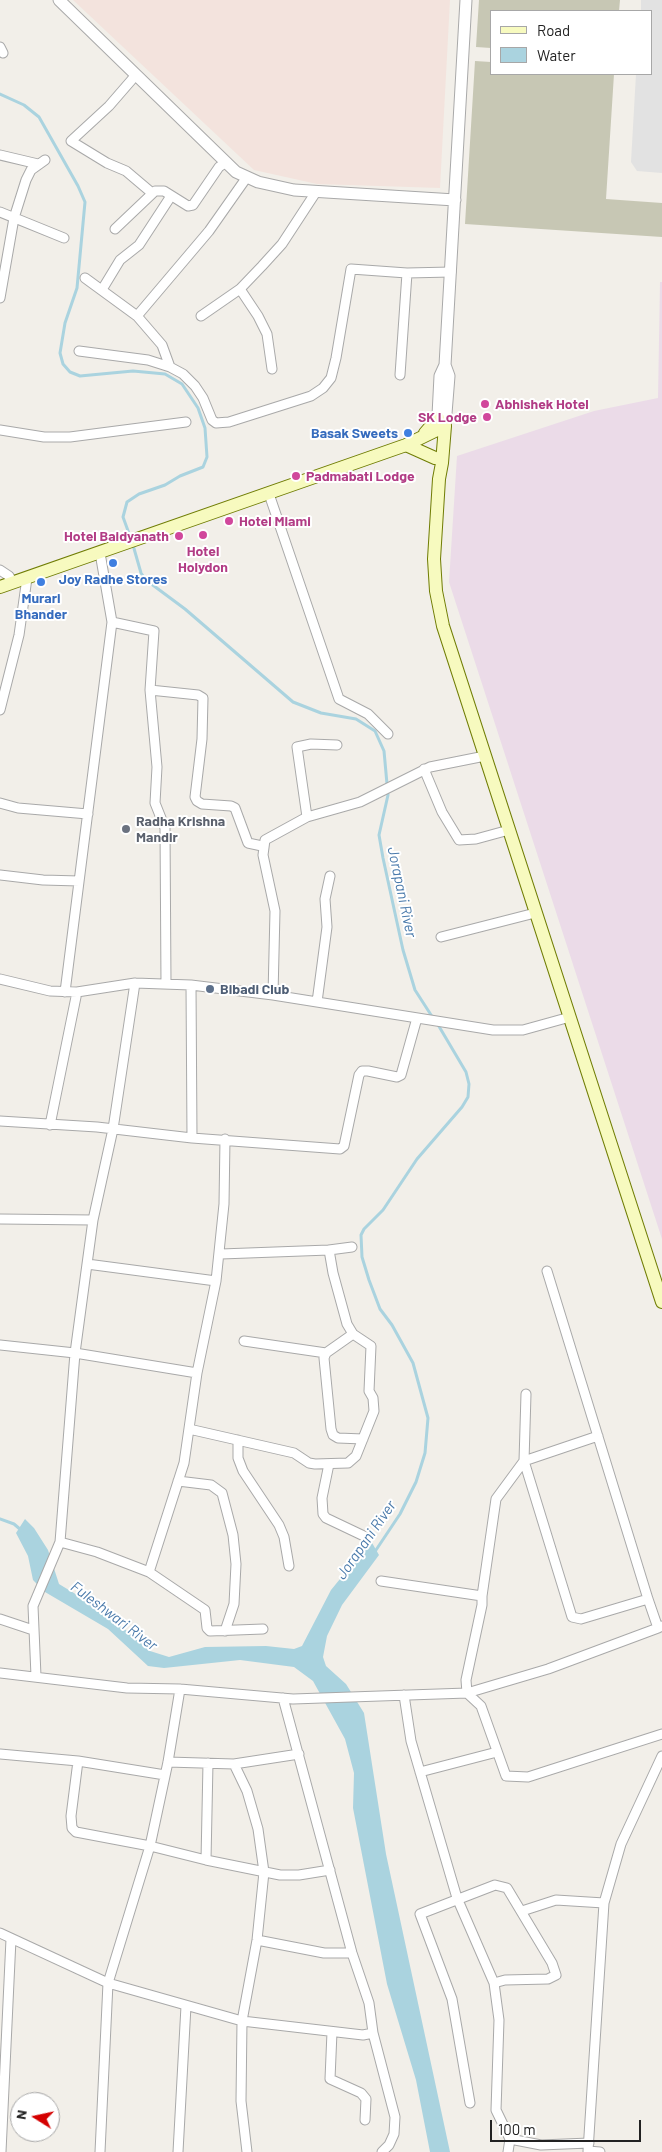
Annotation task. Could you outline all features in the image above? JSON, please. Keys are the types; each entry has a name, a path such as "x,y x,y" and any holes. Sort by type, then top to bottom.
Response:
{"main road":[{"path":"0,587 406,445 422,437 440,424"},
{"path":"439,479 434,471 440,424"},
{"path":"440,424 442,464 439,479 434,559 439,608 535,913 662,1302"},
{"path":"406,445 435,458"}],"street":[{"path":"59,0 225,163 247,177 274,187 316,192 455,200"},
{"path":"440,424 440,376 445,365 466,0"},
{"path":"135,76 109,106 71,141 107,163 126,171 152,193"},
{"path":"0,155 42,162 31,170 14,218 0,298"},
{"path":"114,229 152,193 160,190 188,206 192,205 219,167 225,163"},
{"path":"138,316 209,231 247,177"},
{"path":"201,316 240,289 282,244 316,192"},
{"path":"102,288 120,260 139,245 171,196"},
{"path":"0,212 64,238"},
{"path":"79,351 138,358 170,367 183,374 195,386 203,398 212,420 216,423 229,422 311,396 323,388 331,378 344,316 351,269 406,273 451,272"},
{"path":"400,375 406,273"},
{"path":"85,278 102,288 138,316 162,345 170,367"},
{"path":"240,289 258,316 267,334 272,369"},
{"path":"0,430 44,437 70,437 186,422"},
{"path":"269,494 339,699 368,714 388,734"},
{"path":"65,992 112,622 103,551"},
{"path":"0,570 9,576 13,582"},
{"path":"0,710 19,635 27,578"},
{"path":"112,622 154,631 150,690 157,767 155,803 165,828 166,984"},
{"path":"150,690 198,695 203,698 202,739 195,797 202,804 231,806 235,808 248,843 262,846"},
{"path":"307,817 297,747 311,744 337,745"},
{"path":"273,995 275,911 262,846 264,840 307,817 360,802 380,794 424,769 485,756"},
{"path":"424,769 442,812 459,840 470,840 509,830"},
{"path":"0,803 18,808 88,814"},
{"path":"0,874 43,880 79,881"},
{"path":"317,1002 327,928 325,899 330,876"},
{"path":"441,937 535,913"},
{"path":"0,980 50,991 65,992 135,984 191,985 273,995 494,1030 523,1030 570,1017"},
{"path":"36,1676 33,1606 60,1542 75,1354 87,1264 93,1220 113,1129 135,984"},
{"path":"191,985 192,1138"},
{"path":"50,1125 77,992"},
{"path":"0,1121 340,1149 344,1146 359,1075 362,1071 368,1071 397,1077 400,1075 419,1019"},
{"path":"149,1572 184,1463 197,1373 221,1254 225,1139"},
{"path":"0,1219 93,1220"},
{"path":"221,1254 329,1250 352,1247"},
{"path":"189,1429 294,1452 309,1463 329,1464 352,1461 363,1439 375,1406 369,1391 372,1346 353,1334 347,1324 335,1282 329,1250"},
{"path":"87,1264 216,1281"},
{"path":"0,1673 127,1688 180,1689 293,1699 467,1692 548,1668 660,1627 648,1599 547,1271"},
{"path":"244,1341 326,1353 353,1334"},
{"path":"0,1345 75,1354 197,1373"},
{"path":"326,1353 325,1363 331,1429 334,1435 344,1439 363,1439"},
{"path":"526,1394 524,1461 572,1617 581,1618 648,1599"},
{"path":"598,1436 524,1461 496,1499 482,1604 466,1680 467,1692 481,1706 506,1776 528,1777 662,1734"},
{"path":"238,1440 238,1458 243,1471 284,1537 289,1566"},
{"path":"329,1464 322,1498 323,1514 333,1522 366,1537"},
{"path":"178,1481 210,1485 222,1493 233,1535 236,1564 234,1604 225,1631"},
{"path":"60,1542 97,1552 149,1572 205,1610 207,1628 210,1631 263,1629"},
{"path":"381,1581 482,1596"},
{"path":"0,1619 33,1630"},
{"path":"100,2152 108,1983 150,1846 168,1762 180,1689"},
{"path":"404,1695 411,1741 457,1898 494,1984 499,2020 496,2110 510,2139 508,2152"},
{"path":"283,1698 352,1953 370,2003 373,2033 395,2117 394,2134 389,2145 382,2152"},
{"path":"420,1772 497,1752"},
{"path":"0,1754 78,1761 165,1776"},
{"path":"168,1762 234,1764 299,1754"},
{"path":"600,2152 588,2152 604,1902 621,1844 662,1756"},
{"path":"78,1761 72,1816 72,1828 76,1832 150,1846 264,1872 298,1875 330,1870"},
{"path":"206,1860 208,1763"},
{"path":"234,1764 247,1791 258,1829 264,1872 257,1940 251,1964 242,2022 241,2100 247,2152"},
{"path":"470,2103 452,1999 420,1914 457,1898 495,1885 507,1888 552,1963 556,1975 548,1979 505,1980 494,1984"},
{"path":"522,1912 556,1900 604,1902"},
{"path":"0,1933 108,1983 242,2022 363,2035 373,2033"},
{"path":"1,2152 11,1939"},
{"path":"257,1940 324,1953 352,1953"},
{"path":"178,2152 186,2006"},
{"path":"332,2032 330,2079 361,2093 366,2099 365,2120"},
{"path":"510,2139 540,2149 589,2143"}],"shaded area":[{"path":"73,0 450,0 440,188 317,184 254,170"},
{"path":"479,0 620,0 619,10 490,10 490,48 476,47"},
{"path":"641,0 662,0 662,173 637,171 631,162 636,75 652,75 652,10 641,10"},
{"path":"475,61 490,62 490,75 614,75 606,199 662,203 662,237 465,224"},
{"path":"660,282 662,282 662,1239 449,582 457,456 594,411 658,398"}],"water":[{"path":"25,1519 34,1528 48,1550 59,1584 105,1612 150,1651 169,1657 205,1647 266,1646 294,1649 302,1646 331,1590 371,1541 379,1555 342,1605 327,1636 323,1657 326,1666 346,1684 364,1713 386,1854 450,2152 430,2152 416,2080 387,1984 353,1808 354,1773 345,1739 313,1681 294,1667 240,1660 164,1668 148,1666 108,1629 45,1592 33,1580 28,1556 16,1533"}],"waterway":[{"name":"Jorapani River","path":"0,94 24,105 39,117 85,202 77,288 65,323 60,353 63,364 70,372 80,376 133,371 165,374 182,384 198,408 205,428 207,457 203,467 180,476 165,485 139,494 127,502 123,517 131,539"},
{"name":"Jorapani River","path":"133,545 141,573 146,580 185,609 293,702 321,713 356,719 375,731 384,751 388,795 379,835 383,858 403,950 415,990 433,1018"},
{"name":"Jorapani River","path":"374,1553 400,1514 416,1482 425,1453 428,1418 413,1363 392,1325 380,1309 369,1280 362,1257 361,1235 364,1229 383,1210 417,1159 462,1107 468,1097 469,1084 466,1072 437,1023"},
{"name":"Fuleshwari River","path":"0,1519 14,1524 21,1530"}],"place":[{"name":"Abhishek Hotel","path":"485,404"},
{"name":"SK Lodge","path":"487,417"},
{"name":"Basak Sweets","path":"408,433"},
{"name":"Padmabati Lodge","path":"296,476"},
{"name":"Hotel Miami","path":"229,521"},
{"name":"Hotel Holydon","path":"203,535"},
{"name":"Hotel Baidyanath","path":"179,536"},
{"name":"Joy Radhe Stores","path":"113,563"},
{"name":"Murari Bhander","path":"41,582"},
{"name":"Radha Krishna Mandir","path":"126,829"},
{"name":"Bibadi Club","path":"210,989"}]}
